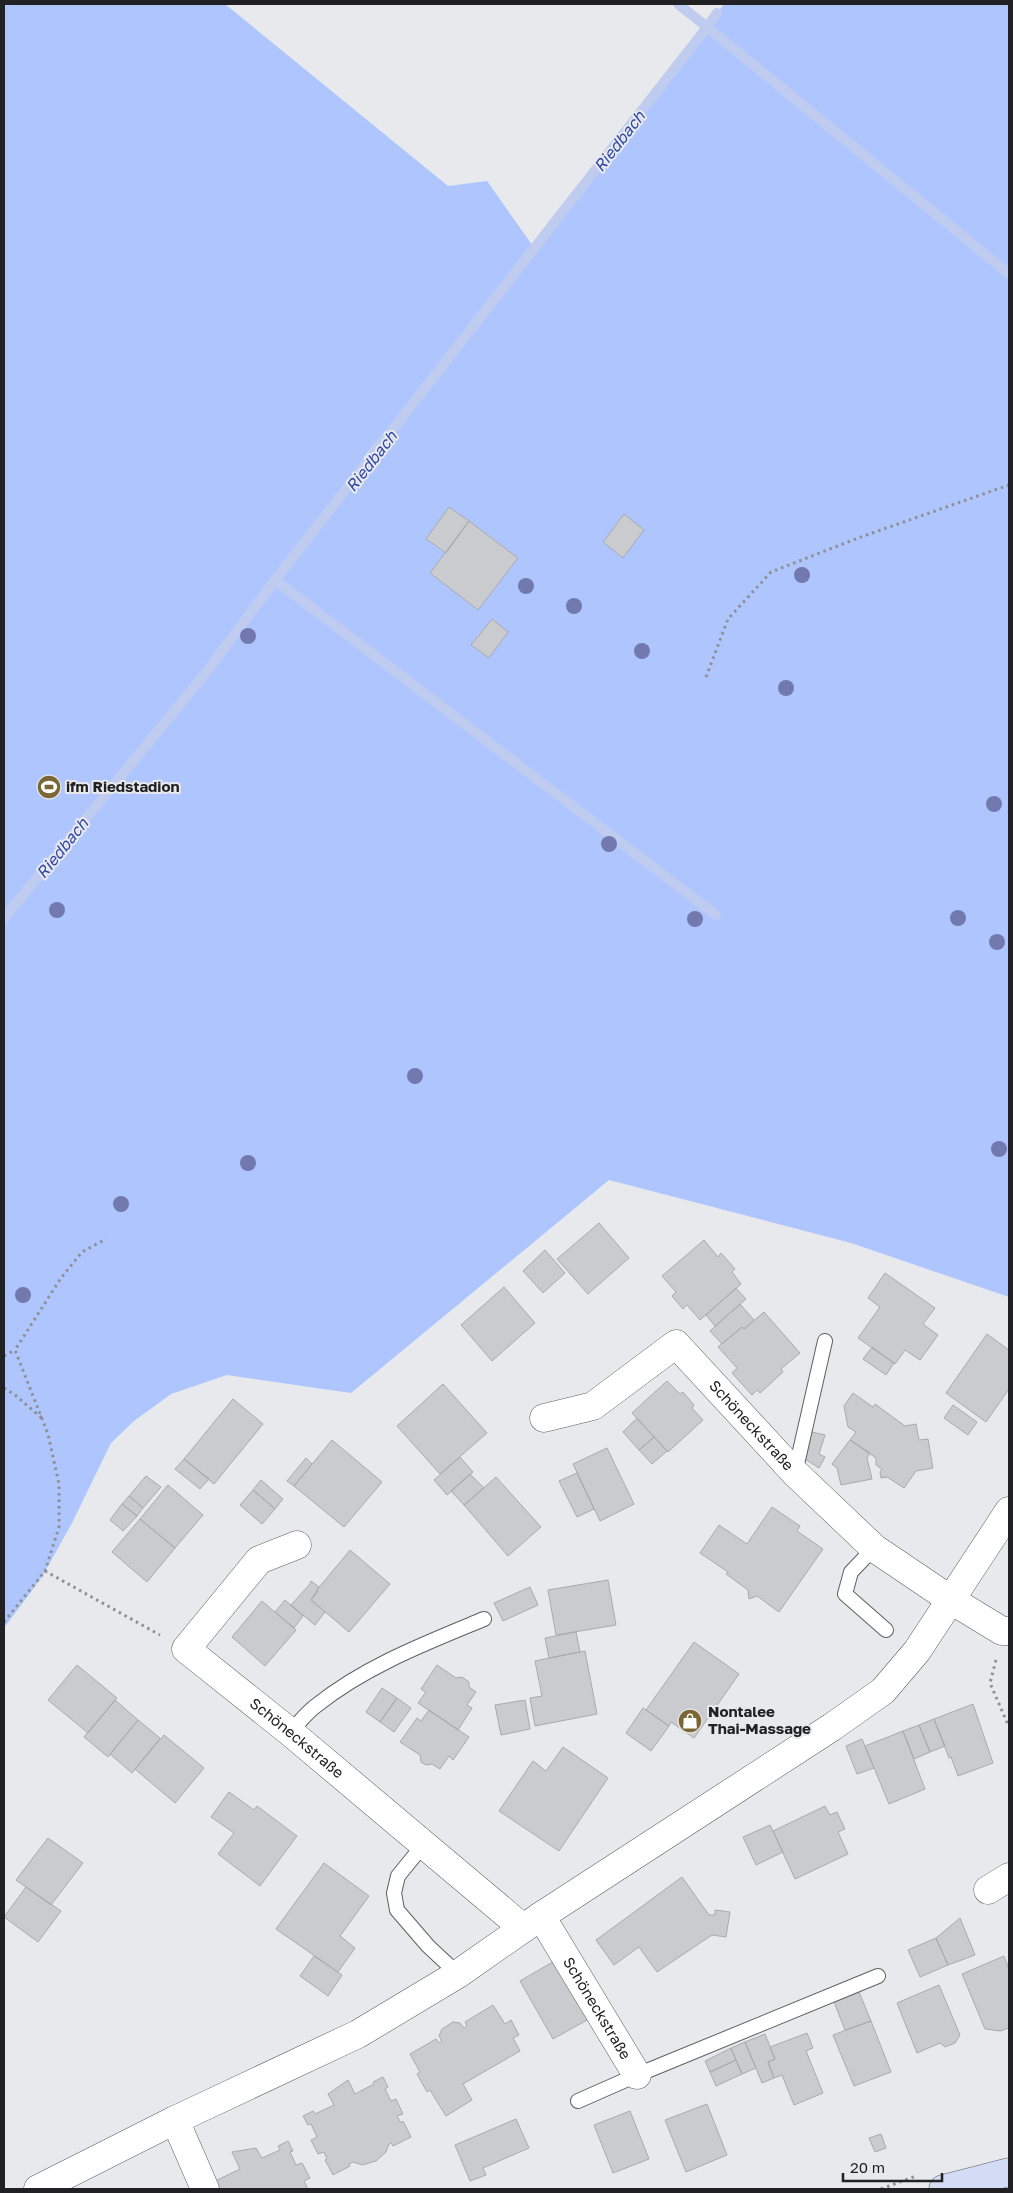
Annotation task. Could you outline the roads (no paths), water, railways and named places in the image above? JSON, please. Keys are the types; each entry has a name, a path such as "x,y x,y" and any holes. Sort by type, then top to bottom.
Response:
{"main road":[{"path":"943,2189 1009,2172"}],"street":[{"name":"Schöneckstraße","path":"544,1418 593,1406 676,1344 795,1473 874,1548 951,1600 1006,1631"},
{"path":"38,2189 175,2120 358,2034 458,1974 532,1922 832,1727 883,1691 918,1651 1009,1511"},
{"name":"Schöneckstraße","path":"297,1545 259,1560 186,1650 290,1732 424,1844 532,1922 637,2075"},
{"path":"175,2120 205,2189"}],"lane":[{"path":"795,1473 826,1340"},
{"path":"874,1548 851,1572 845,1594 886,1630"},
{"path":"290,1732 315,1706 342,1686 400,1654 484,1619"},
{"path":"424,1844 398,1876 394,1893 397,1910 428,1946 458,1974"},
{"path":"578,2102 637,2075 878,1976"}],"waterway":[{"name":"Riedbach","path":"4,918 204,675 275,580 707,27 678,4"},
{"path":"717,13 707,27 1009,274"},
{"path":"275,580 716,915"}],"place":[{"name":"ifm Riedstadion","path":"49,787"},
{"name":"Nontalee Thai-Massage","path":"690,1721"}]}
